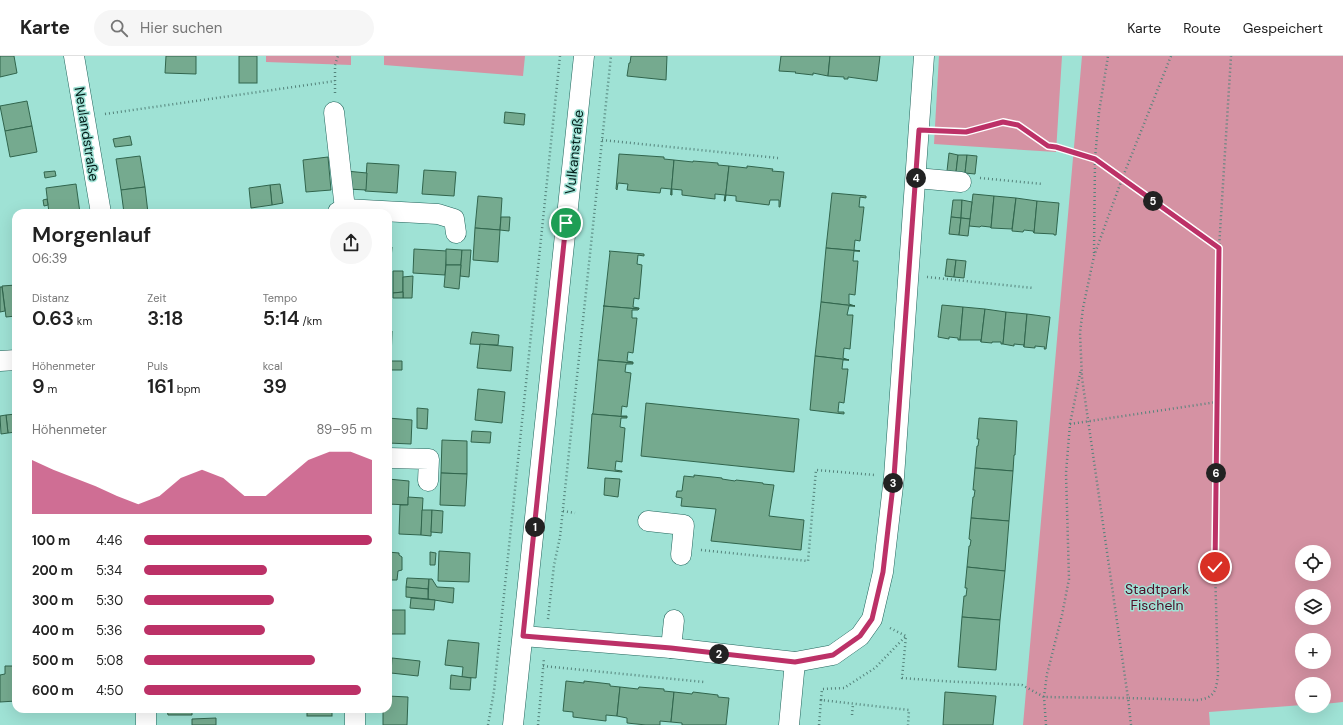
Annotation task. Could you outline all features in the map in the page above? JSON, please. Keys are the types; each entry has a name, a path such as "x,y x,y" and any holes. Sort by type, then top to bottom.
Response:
{"street":[{"name":"Neulandstraße","path":"74,56 100,209"},
{"name":"Vulkanstraße","path":"514,725 584,56"},
{"path":"523,636 671,648 795,662 833,655 860,636 872,619 883,572 894,477 924,56"},
{"path":"334,112 337,209"},
{"path":"916,178 961,182"},
{"path":"392,213 438,214 454,219 456,232"},
{"path":"0,361 12,360"},
{"path":"392,458 429,459 428,480"},
{"path":"648,521 684,525 681,551"},
{"path":"671,648 674,620"},
{"path":"789,725 795,662"},
{"path":"146,713 146,725"},
{"path":"355,713 355,725"}],"path":[{"path":"334,112 335,64 338,56"},
{"path":"488,725 494,691 560,56"},
{"path":"538,725 554,565 560,537 563,511 611,56"},
{"path":"1094,256 1095,159 1099,112 1108,56"},
{"path":"1131,725 1081,366 1080,333 1094,256 1122,179 1171,56"},
{"path":"906,636 902,678 1022,685 1044,697 1197,700 1206,699 1213,694 1217,686 1218,675 1215,567 1219,248 1231,56"},
{"path":"84,117 335,81"},
{"path":"919,130 966,132 1003,122 1018,125 1048,146 1095,159 1219,248"},
{"path":"602,140 778,158"},
{"path":"961,182 971,177 1043,184"},
{"path":"909,275 1034,288"},
{"path":"1046,725 1044,697 1047,674 1062,615 1069,579 1066,473 1070,424 1081,366"},
{"path":"1070,424 1217,402"},
{"path":"681,551 808,561 816,470 894,477"},
{"path":"563,511 575,513"},
{"path":"872,619 906,636"},
{"path":"819,725 822,689 844,688 875,668 906,636"},
{"path":"543,666 704,682"},
{"path":"821,700 909,710 908,725"},
{"path":"852,715 853,704"}],"green space":[{"path":"266,56 351,56 351,65 266,62"},
{"path":"384,56 525,56 523,76 384,65"},
{"path":"939,56 1062,56 1056,152 934,144"},
{"name":"Stadtpark Fischeln","path":"1082,56 1343,56 1343,702 1331,703 1331,677 1295,677 1295,706 1209,712 1210,725 1023,725"}],"building":[{"path":"0,56 14,56 17,73 0,77"},
{"path":"166,56 196,56 196,74 165,73"},
{"path":"239,56 257,56 257,83 239,83"},
{"path":"631,56 667,56 666,80 627,76"},
{"path":"781,56 830,56 828,76 813,73 813,75 779,71"},
{"path":"830,56 880,56 877,81 848,77 848,79 844,79 844,77 828,76"},
{"path":"27,101 32,126 5,131 0,106"},
{"path":"505,112 525,114 524,125 504,123"},
{"path":"32,126 37,152 10,157 5,131"},
{"path":"130,136 132,145 115,147 113,139"},
{"path":"949,153 958,155 956,172 947,171"},
{"path":"619,154 664,157 664,159 674,160 671,195 671,189 661,188 660,193 627,190 628,184 618,183 617,190"},
{"path":"958,155 967,155 965,173 956,172"},
{"path":"967,155 977,156 975,174 965,173"},
{"path":"140,156 145,187 121,190 116,159"},
{"path":"328,157 331,190 306,192 303,160"},
{"path":"674,160 718,163 718,165 729,166 725,201 725,195 715,194 715,199 682,195 682,190 672,189 671,195"},
{"path":"367,163 399,165 397,193 365,191"},
{"path":"729,166 747,168 747,166 773,169 772,171 784,172 780,207 779,200 770,200 769,205 736,201 736,196 726,195 725,201"},
{"path":"424,170 456,172 454,196 422,194"},
{"path":"55,171 56,176 45,178 44,172"},
{"path":"346,171 367,173 366,190 348,189"},
{"path":"76,184 79,209 49,209 46,188"},
{"path":"280,184 283,203 272,205 270,185"},
{"path":"270,185 272,205 251,208 249,188"},
{"path":"145,187 148,209 123,209 121,190"},
{"path":"832,193 866,196 866,198 860,197 859,207 864,207 860,241 855,240 854,250 860,251 826,248"},
{"path":"973,194 994,196 991,228 969,226"},
{"path":"478,196 502,198 500,230 475,228"},
{"path":"994,196 1016,198 1012,229 991,228"},
{"path":"1016,198 1037,201 1034,233 1033,231 1024,230 1023,232 1012,231"},
{"path":"47,199 48,205 44,206 43,200"},
{"path":"953,200 962,200 961,218 951,217"},
{"path":"962,200 972,202 970,219 961,218"},
{"path":"1037,201 1059,203 1056,235 1034,233"},
{"path":"501,217 510,217 509,231 500,230"},
{"path":"951,217 961,218 959,235 949,234"},
{"path":"961,218 970,219 968,236 959,235"},
{"path":"475,228 500,230 498,262 473,260"},
{"path":"826,248 860,251 854,251 853,261 858,261 855,295 849,294 849,304 855,306 821,302"},
{"path":"414,249 447,251 445,275 413,273"},
{"path":"446,249 462,250 461,265 446,265"},
{"path":"462,250 471,250 469,277 460,276"},
{"path":"609,251 644,254 644,256 638,255 637,264 642,265 639,299 634,298 633,307 639,309 604,306"},
{"path":"947,259 956,260 954,277 945,276"},
{"path":"956,260 966,261 964,278 954,277"},
{"path":"446,265 461,265 459,289 444,287"},
{"path":"393,271 403,271 403,292 393,293"},
{"path":"413,276 412,298 403,298 403,277"},
{"path":"12,285 12,316 6,317 2,286"},
{"path":"0,287 2,287 5,311 0,312"},
{"path":"403,292 403,298 393,298 393,293"},
{"path":"821,302 855,306 849,306 847,315 853,315 850,349 844,348 843,358 849,360 815,356"},
{"path":"942,305 963,307 960,340 958,340 958,338 949,337 949,339 938,337"},
{"path":"604,306 639,309 632,310 632,318 637,318 633,353 628,352 627,361 633,363 598,360"},
{"path":"963,307 985,309 981,342 981,340 960,340"},
{"path":"985,309 1006,312 1003,344 1001,344 1001,342 981,342"},
{"path":"1006,312 1027,314 1024,347 1024,345 1014,344 1014,346 1003,344"},
{"path":"1027,314 1050,317 1046,349 1044,349 1045,347 1035,346 1035,348 1024,347"},
{"path":"472,332 499,335 498,345 470,344"},
{"path":"480,344 513,347 511,371 477,368"},
{"path":"815,356 849,360 843,360 842,369 848,369 844,403 839,402 838,412 844,412 844,414 810,410"},
{"path":"598,360 633,363 626,364 625,372 631,373 627,407 622,406 621,416 627,417 592,414"},
{"path":"392,361 402,361 402,370 392,370"},
{"path":"478,389 505,392 502,423 475,420"},
{"path":"646,403 799,419 794,472 641,456"},
{"path":"417,408 428,409 427,429 417,428"},
{"path":"12,414 12,432 8,433 6,415"},
{"path":"592,414 627,417 621,418 620,427 625,428 622,462 616,461 615,470 622,472 587,468"},
{"path":"6,415 8,433 1,434 0,416"},
{"path":"392,418 412,420 411,444 392,443"},
{"path":"979,418 1017,421 1013,471 975,468 979,439 977,439"},
{"path":"472,431 491,432 490,443 471,442"},
{"path":"442,440 467,441 467,474 441,473"},
{"path":"975,468 1013,471 1009,521 971,518 975,490 973,490"},
{"path":"441,473 467,474 465,506 440,505"},
{"path":"694,475 774,485 769,516 804,520 801,550 711,541 716,509 681,506 682,498 676,497 677,491 682,491 684,476 694,477"},
{"path":"605,478 620,479 618,497 604,495"},
{"path":"392,479 409,481 408,505 392,504"},
{"path":"408,497 423,498 421,535 399,534 400,505 408,505"},
{"path":"422,510 432,510 431,536 421,535"},
{"path":"432,510 443,511 442,533 431,532"},
{"path":"971,518 1009,521 1005,571 967,567 971,540 969,539"},
{"path":"439,551 470,553 469,582 438,581"},
{"path":"392,552 399,553 402,557 402,570 398,571 397,580 392,580"},
{"path":"430,552 436,553 435,565 430,565"},
{"path":"967,567 1005,571 1000,620 962,617 964,596 966,596 967,588 965,588"},
{"path":"407,578 429,579 428,589 406,587"},
{"path":"429,579 432,579 437,587 454,588 453,603 428,599"},
{"path":"406,587 428,589 428,599 406,597"},
{"path":"411,598 435,600 434,610 410,608"},
{"path":"392,610 405,610 405,634 392,634"},
{"path":"962,617 1000,620 996,670 958,667"},
{"path":"448,640 479,643 476,678 462,677 463,667 445,665"},
{"path":"392,658 420,661 418,676 392,673"},
{"path":"5,666 12,666 12,701 0,702 0,675 5,674"},
{"path":"451,675 471,678 470,690 450,689"},
{"path":"566,681 584,683 584,681 610,684 610,686 620,687 617,716 606,715 606,721 573,717 573,712 563,711"},
{"path":"620,687 664,689 664,691 674,692 671,722 660,721 660,725 627,723 627,718 617,716"},
{"path":"674,692 692,694 693,692 729,698 726,725 682,725 682,723 671,722"},
{"path":"945,692 996,696 993,725 943,725"},
{"path":"392,696 408,697 407,725 383,725 383,713 392,713"},
{"path":"168,713 192,713 192,715 168,715"},
{"path":"307,713 332,713 332,716 307,716"},
{"path":"216,718 216,725 192,725 192,719"}],"route":[{"path":"566,223 523,636 671,648 795,662 833,655 860,636 872,619 883,572 894,477 919,130 966,132 1003,122 1018,125 1048,146 1095,159 1219,248 1215,567"}]}
